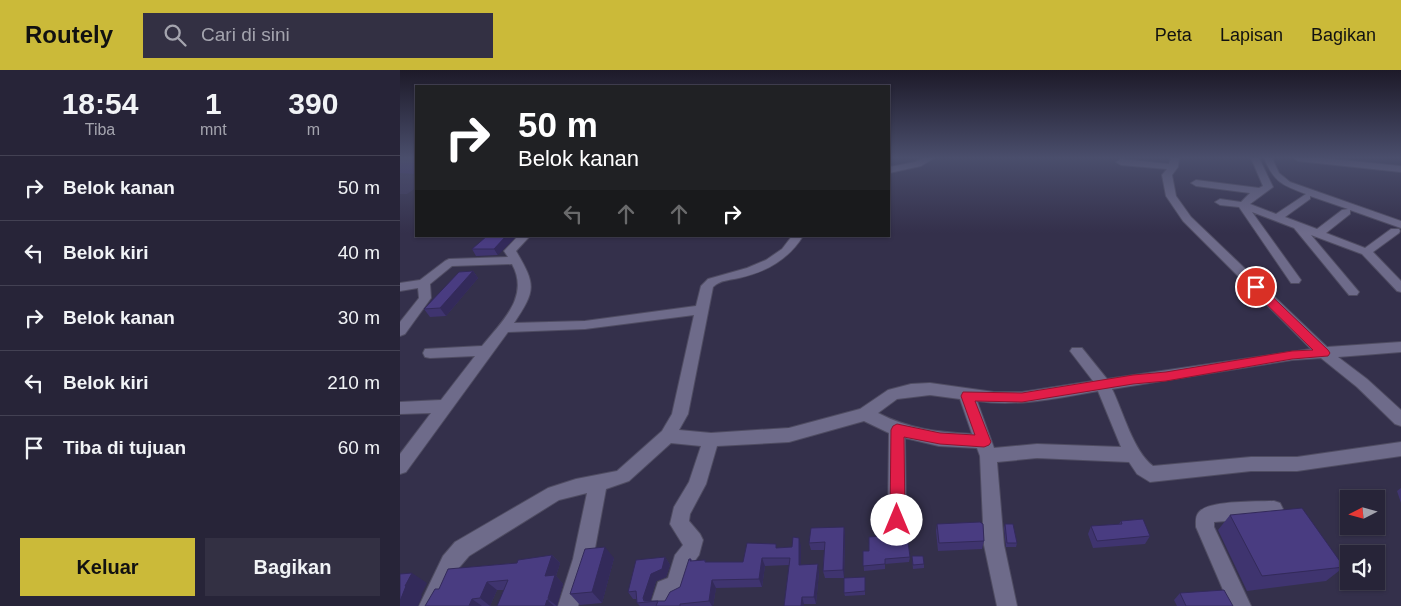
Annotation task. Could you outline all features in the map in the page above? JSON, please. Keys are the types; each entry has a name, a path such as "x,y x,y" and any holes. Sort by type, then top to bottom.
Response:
{"street":[{"path":"1169,183 1171,196 1187,219 1324,353 1362,383 1401,420"},
{"path":"1196,183 1261,191"},
{"path":"1244,205 1248,199 1268,187 1266,183"},
{"path":"1286,183 1398,228"},
{"path":"1277,218 1306,198"},
{"path":"1220,202 1244,205 1366,252 1401,288"},
{"path":"1244,205 1244,208 1296,280"},
{"path":"1318,234 1346,212"},
{"path":"1298,226 1352,292"},
{"path":"1366,252 1398,228"},
{"path":"400,467 504,328 525,291 526,284 510,251 524,237"},
{"path":"429,606 450,563 462,549 554,494 576,486 623,476 668,436 680,414 700,310 707,286 710,282 749,272 766,265 790,249 797,237"},
{"path":"400,287 424,283 450,263 516,260"},
{"path":"400,332 425,298 424,283"},
{"path":"504,328 585,324 700,310"},
{"path":"668,436 711,440 789,435 865,414 893,394 911,390 930,389 967,396 1022,398 1292,355 1401,347"},
{"path":"430,354 487,351"},
{"path":"1077,351 1103,384 1134,455 1144,472 1150,474 1251,464 1297,464 1401,449"},
{"path":"967,396 986,449 994,545 1007,606"},
{"path":"400,408 446,406"},
{"path":"865,414 897,430 986,449 1134,455"},
{"path":"897,430 897,520"},
{"path":"660,606 665,589 676,587 682,562 692,548 692,540 679,524 680,518 697,484 711,440"},
{"path":"568,606 583,559 598,482"},
{"path":"1241,606 1205,527 1205,518 1211,513 1274,509"}],"shaded area":[{"path":"400,183 415,183 415,189 407,194 400,194"}],"building":[{"path":"486,237 505,237 494,249 472,249"},
{"path":"473,271 440,308 424,309 459,272"},
{"path":"1302,508 1340,561 1340,567 1262,576 1230,515"},
{"path":"1143,519 1150,536 1097,541 1091,526 1122,524 1121,521"},
{"path":"980,522 983,524 984,541 939,543 937,524"},
{"path":"1005,524 1013,524 1017,543 1007,543"},
{"path":"844,527 843,570 823,571 825,542 809,543 811,528"},
{"path":"907,534 910,557 885,559 885,564 863,566 863,551 869,551 869,537"},
{"path":"793,537 799,538 799,565 818,564 814,597 802,597 801,606 784,606 790,558 762,558 759,579 712,580 709,601 680,604 680,606 656,606 658,601 665,601 670,592 680,587 689,559 691,559 690,561 705,560 705,562 743,562 747,543 776,544 776,548 792,547"},
{"path":"605,547 592,592 570,594 585,549"},
{"path":"552,555 545,576 555,575 549,600 547,600 545,606 497,606 508,580 487,582 480,598 472,599 469,606 425,606 435,589 439,589 448,569 517,563 518,560"},
{"path":"912,556 923,556 924,564 913,565"},
{"path":"665,557 662,569 651,574 643,598 644,601 658,601 637,603 636,591 628,592 636,560"},
{"path":"412,573 405,586 400,601 400,574"},
{"path":"865,577 865,591 844,593 844,578"},
{"path":"1224,590 1233,606 1186,606 1180,593"}],"route":[{"path":"897,520 897,430 940,439 984,442 967,396 1022,398 1292,355 1324,353 1256,287"}]}
